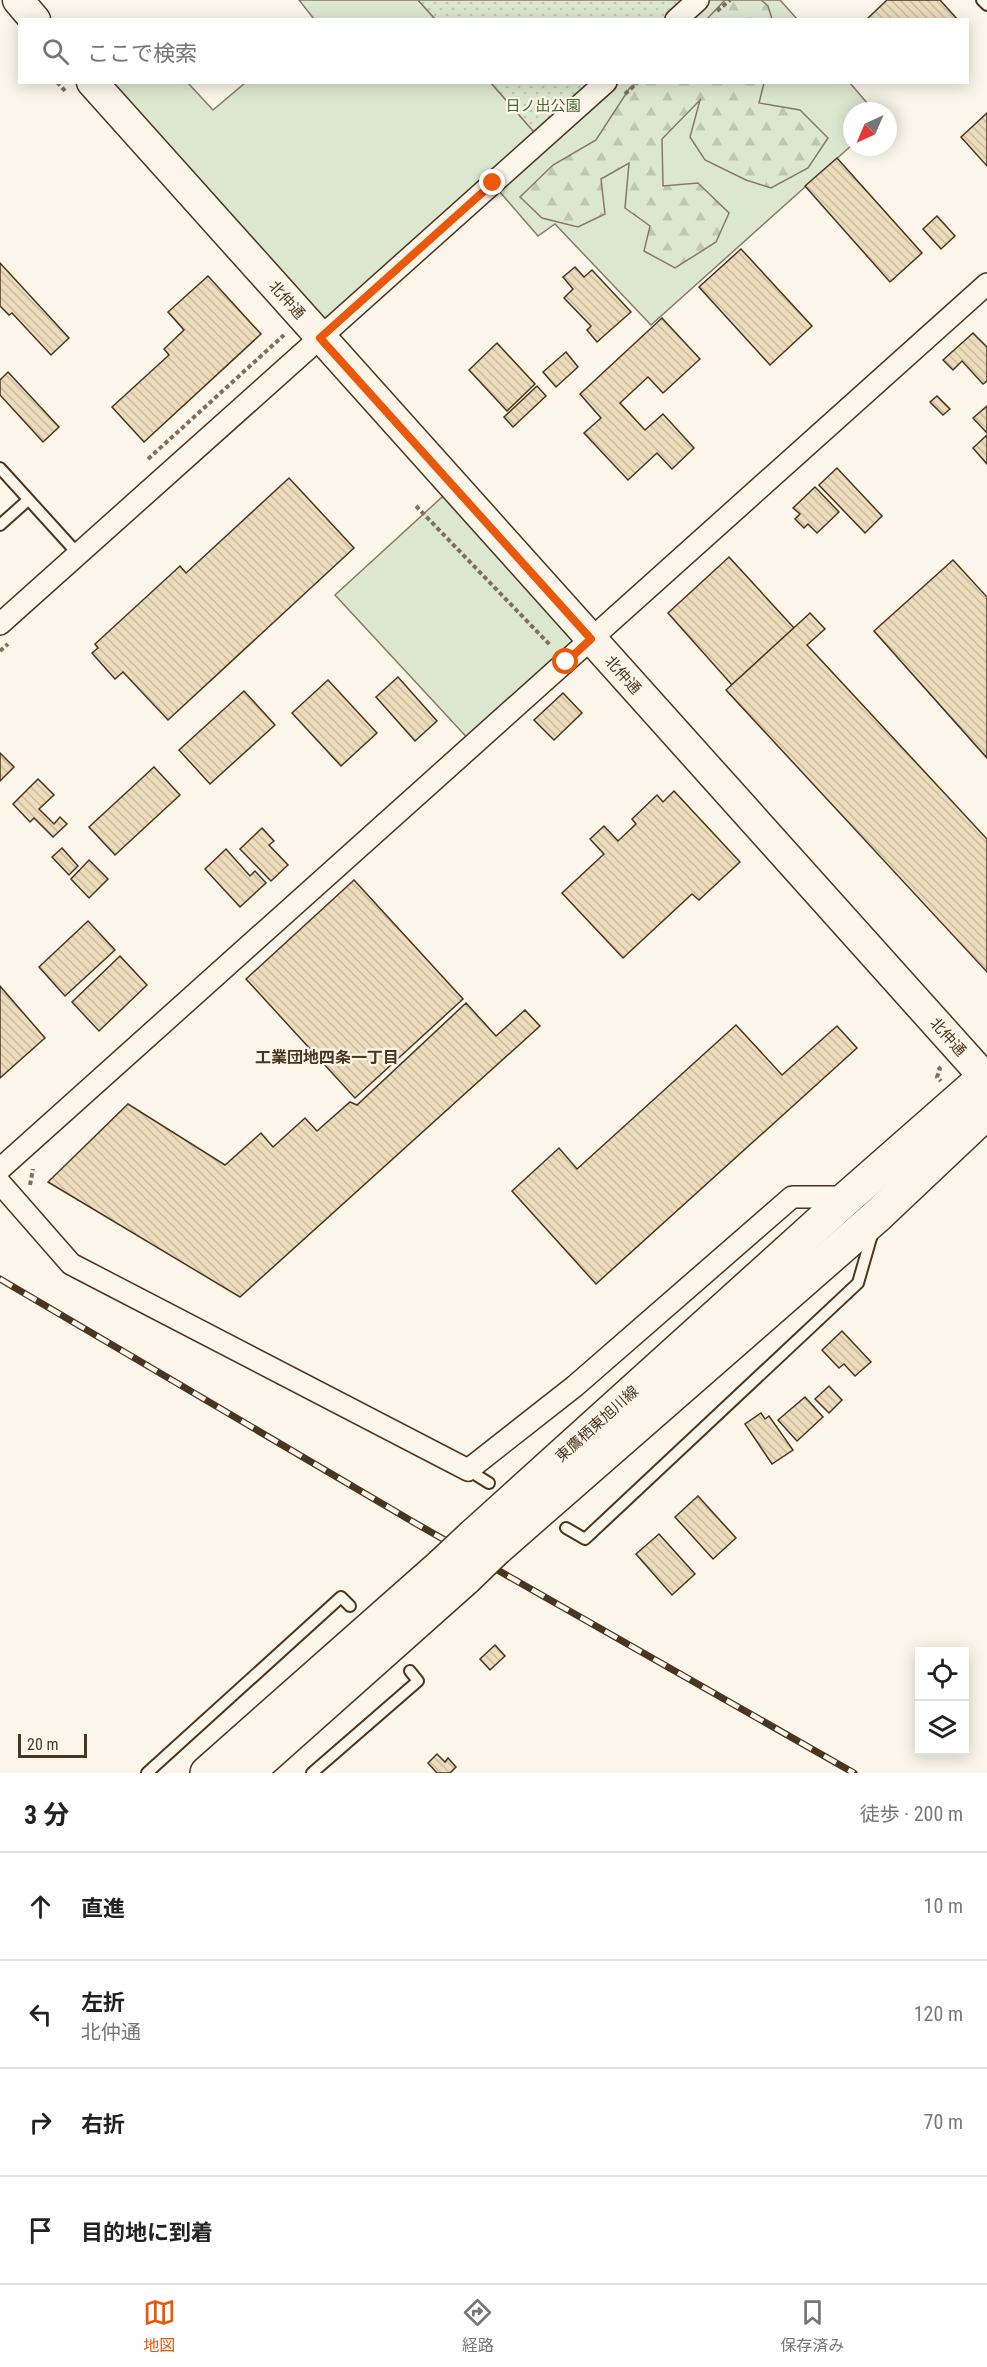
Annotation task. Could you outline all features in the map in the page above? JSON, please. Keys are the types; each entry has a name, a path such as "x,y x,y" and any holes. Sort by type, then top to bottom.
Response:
{"main road":[{"name":"東鷹栖東旭川線","path":"247,1773 454,1571 848,1197 986,1077"},
{"name":"東鷹栖東旭川線","path":"485,1542 877,1216 987,1112"},
{"name":"東鷹栖東旭川線","path":"207,1773 454,1571"}],"street":[{"path":"18,0 33,18"},
{"path":"678,18 698,0"},
{"name":"北仲通","path":"94,84 986,1077"},
{"path":"0,624 604,84"},
{"path":"0,1169 987,284"},
{"path":"0,1182 71,1264 468,1470 575,1386 792,1197 848,1197"}],"lane":[{"path":"982,0 987,5"},
{"path":"0,468 78,554"},
{"path":"0,525 28,500"},
{"path":"566,1528 585,1539 858,1283 877,1216"},
{"path":"468,1470 489,1483"},
{"path":"147,1773 341,1597 350,1606"},
{"path":"312,1773 418,1681 410,1671"}],"path":[{"path":"416,506 566,662"}],"green space":[{"path":"299,0 418,0 434,18 313,18"},
{"path":"418,0 698,0 678,18 434,18"},
{"path":"698,0 780,0 796,18 678,18"},
{"path":"725,0 761,0 768,6 772,18 708,18"},
{"path":"93,84 189,84 213,110 244,84 492,84 541,140 605,84 851,84 866,102 843,102 843,153 651,325 555,224 538,236 493,184 320,338"},
{"name":"日ノ出公園","path":"492,84 605,84 541,140"},
{"path":"635,84 764,84 759,103 800,110 828,138 808,168 771,188 746,180 705,160 690,137 700,100 662,139 663,186 698,183 729,213 716,242 675,268 644,251 650,226 625,208 629,163 601,179 605,214 578,227 542,218 520,197 553,165 596,140 629,89"},
{"path":"453,487 591,639 473,744 335,595"}],"building":[{"path":"887,0 940,0 956,18 868,18"},
{"path":"987,113 987,166 961,137"},
{"path":"837,158 922,253 890,282 805,186"},
{"path":"937,216 955,236 941,249 923,229"},
{"path":"741,249 812,326 770,365 699,287"},
{"path":"0,263 69,338 51,355 12,313 9,315 0,306"},
{"path":"575,267 584,277 592,270 631,312 597,342 587,330 591,326 564,298 573,289 563,277"},
{"path":"208,276 261,334 144,442 112,407 169,355 164,349 184,330 168,312"},
{"path":"662,318 700,359 663,393 648,377 620,403 645,430 663,414 694,448 672,469 657,453 628,480 584,433 601,418 580,394"},
{"path":"973,333 987,347 987,381 983,384 962,361 953,370 943,360"},
{"path":"497,343 535,384 507,411 469,370"},
{"path":"566,352 578,367 556,387 543,372"},
{"path":"8,372 59,427 43,442 0,395 0,380"},
{"path":"537,386 546,396 513,427 504,417"},
{"path":"937,396 950,409 943,415 930,402"},
{"path":"987,406 987,433 973,418"},
{"path":"987,435 987,464 973,448"},
{"path":"837,468 882,516 865,533 819,485"},
{"path":"289,478 354,548 168,720 123,672 115,679 92,653 98,648 95,644 180,566 186,573"},
{"path":"815,487 839,512 817,533 808,524 804,528 795,519 800,514 793,508"},
{"path":"729,557 794,628 732,685 668,613"},
{"path":"953,560 987,597 987,758 874,631"},
{"path":"810,613 825,629 807,645 987,839 987,972 726,690"},
{"path":"398,677 437,721 415,741 376,697"},
{"path":"328,680 377,733 341,766 292,713"},
{"path":"244,691 275,725 210,784 179,750"},
{"path":"563,693 582,713 554,740 534,720"},
{"path":"0,753 14,767 0,781"},
{"path":"154,767 180,795 115,855 89,827"},
{"path":"38,779 54,795 39,809 54,824 60,817 67,824 53,837 34,818 30,822 13,804"},
{"path":"674,791 740,862 699,900 692,894 623,958 562,893 604,854 590,839 604,826 618,841 636,824 632,819 657,795 663,802"},
{"path":"262,828 274,841 269,845 288,865 271,881 240,849"},
{"path":"62,848 78,866 69,875 52,857"},
{"path":"226,849 250,876 255,871 266,883 240,907 205,869"},
{"path":"89,860 108,879 89,898 71,879"},
{"path":"354,880 463,999 355,1098 246,979"},
{"path":"88,921 115,950 65,996 39,967"},
{"path":"120,956 147,985 99,1031 72,1002"},
{"path":"0,986 45,1038 0,1078"},
{"path":"466,1003 496,1036 525,1010 540,1026 240,1297 48,1182 128,1104 225,1165 261,1133 273,1147 305,1118 317,1131 350,1102 357,1105"},
{"path":"736,1025 782,1075 837,1026 857,1048 596,1284 512,1191 559,1148 577,1169"},
{"path":"842,1331 871,1362 855,1376 844,1364 839,1368 822,1350"},
{"path":"829,1386 842,1400 829,1413 815,1399"},
{"path":"805,1397 823,1417 797,1441 778,1420"},
{"path":"761,1413 765,1419 769,1416 793,1450 772,1464 745,1424"},
{"path":"698,1496 736,1538 713,1559 675,1517"},
{"path":"659,1534 695,1574 672,1595 636,1554"},
{"path":"495,1645 505,1656 490,1670 480,1659"},
{"path":"437,1754 445,1762 448,1758 456,1767 450,1773 437,1773 428,1763"}],"railway":[{"path":"0,1279 415,1523 854,1773"}],"district":[{"name":"工業団地四条一丁目","path":"327,1057"}],"route":[{"path":"493,183 320,338 591,639 566,662"}]}
